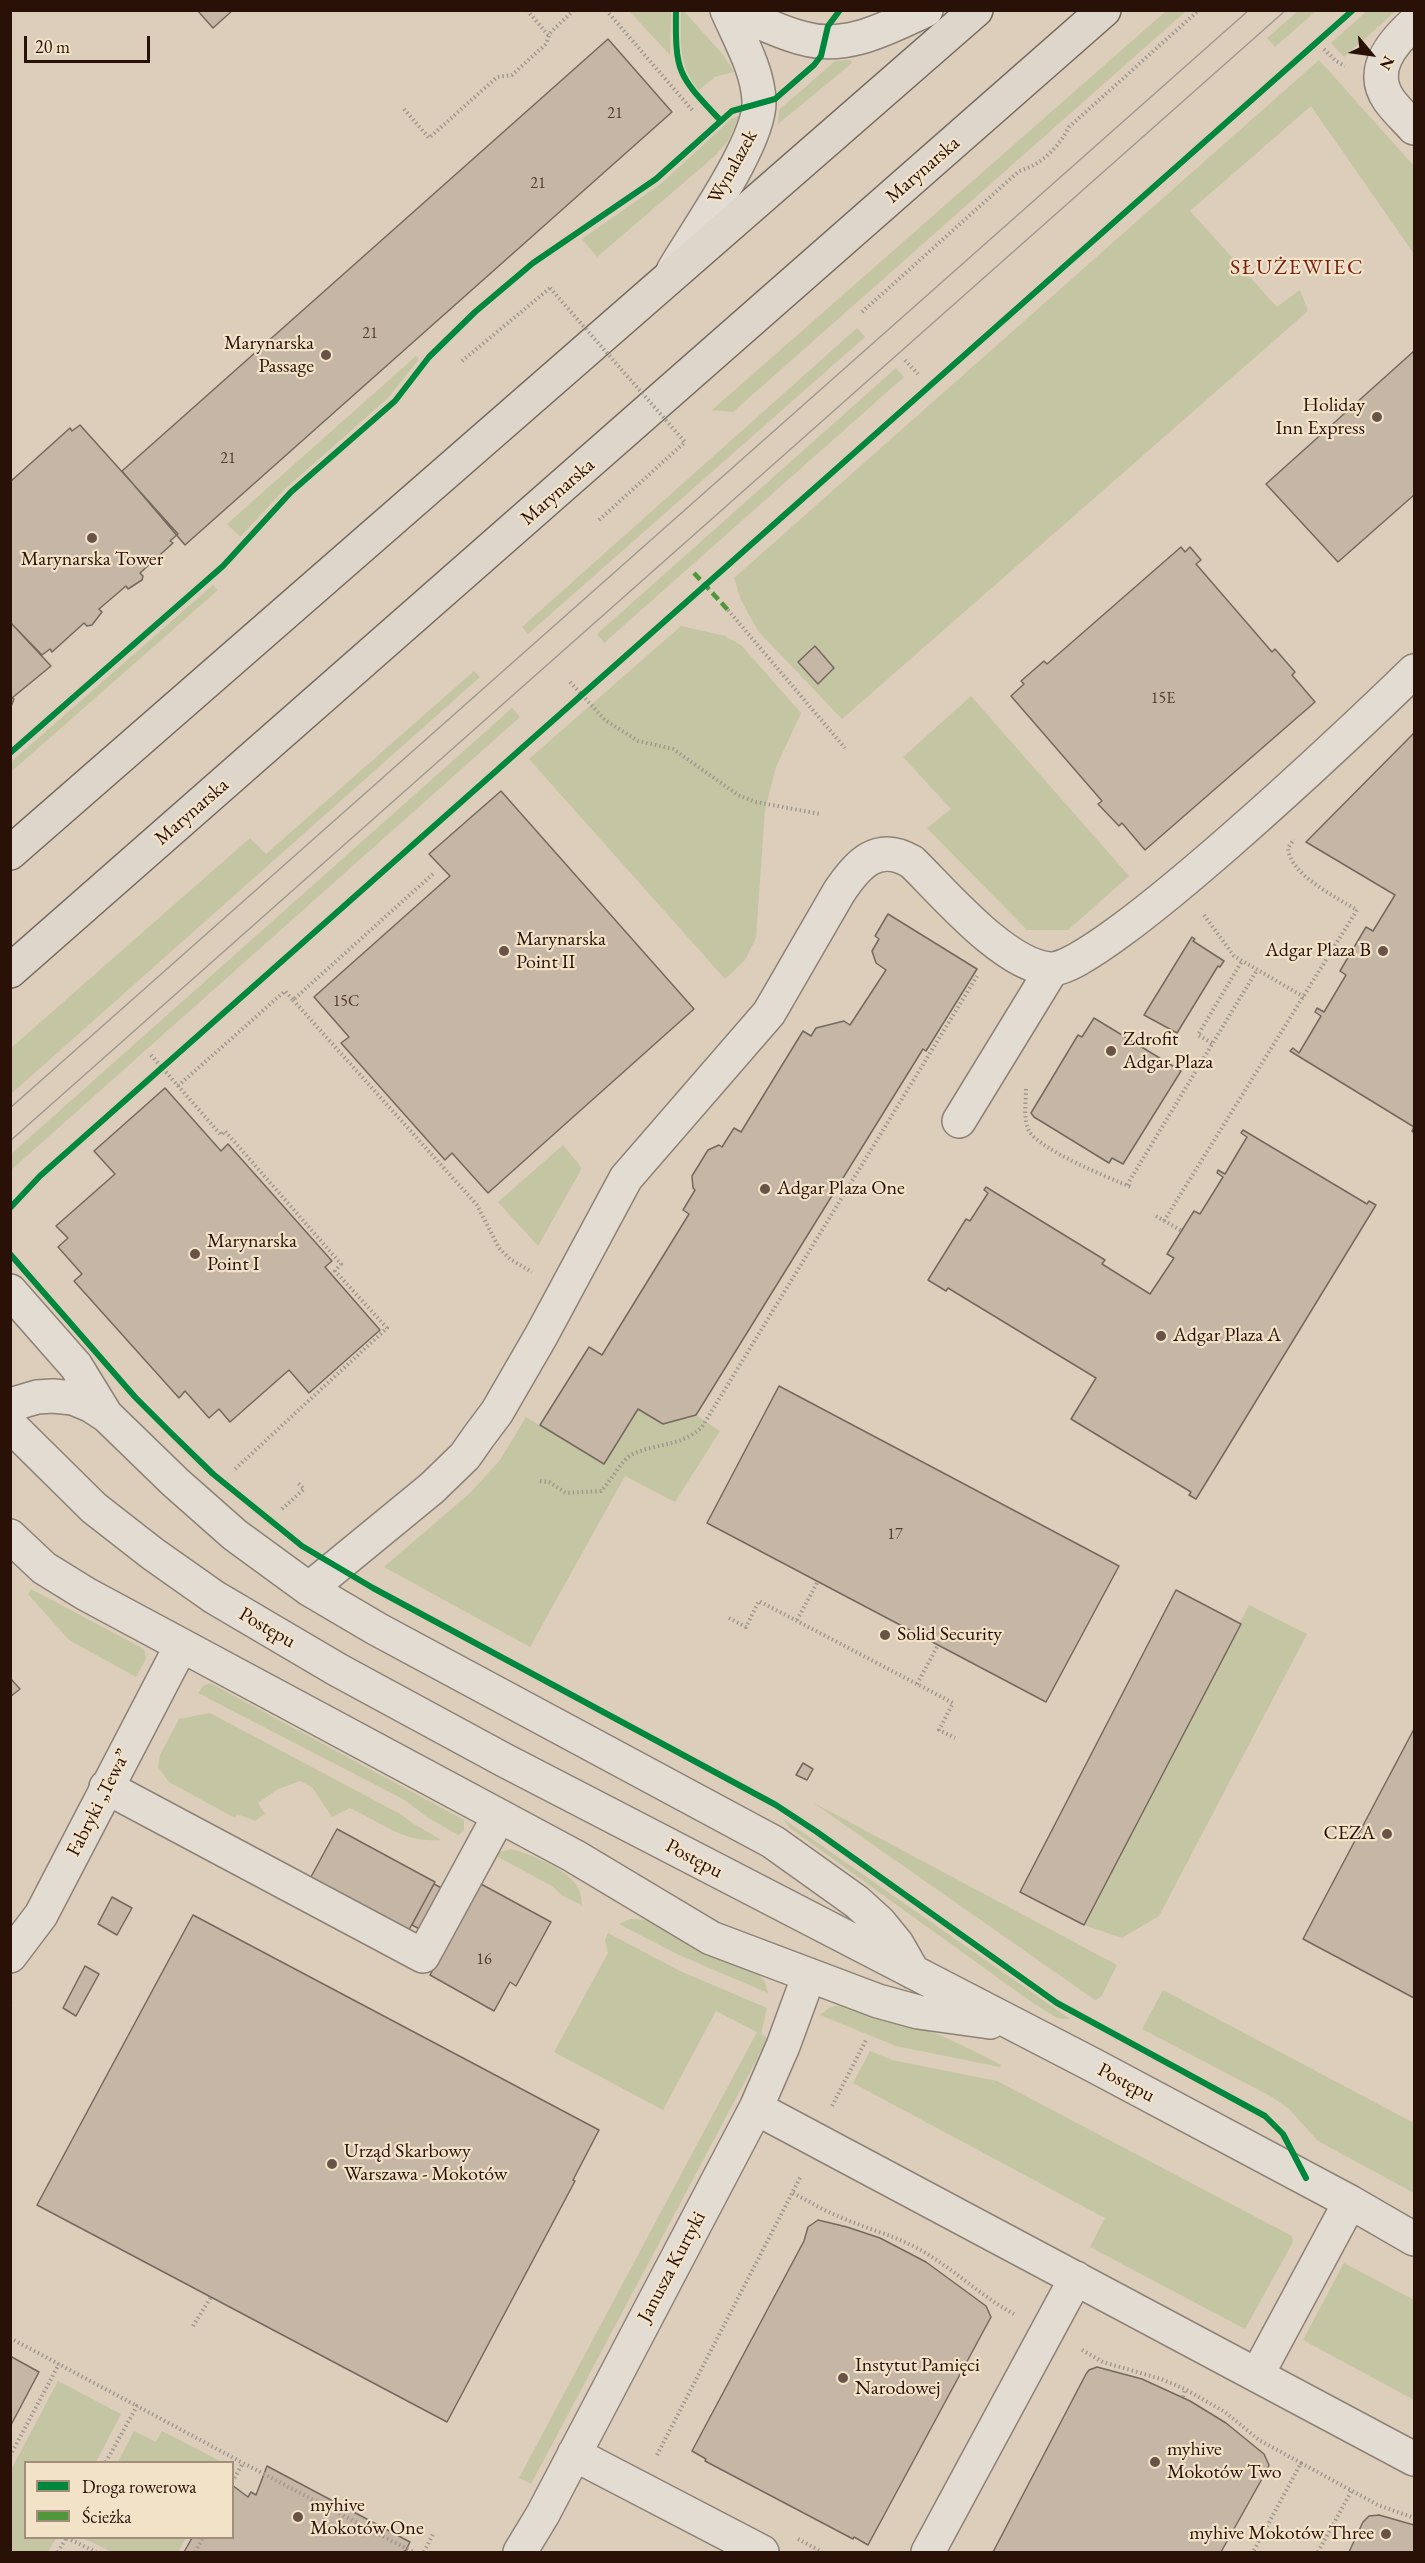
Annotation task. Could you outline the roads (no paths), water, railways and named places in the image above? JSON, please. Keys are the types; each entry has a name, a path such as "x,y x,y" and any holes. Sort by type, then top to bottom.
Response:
{"main road":[{"path":"10,853 666,283 976,10"},
{"name":"Marynarska","path":"15,970 1104,10"}],"street":[{"name":"Wynalazek","path":"666,283 747,147 758,120 760,103 755,79 727,10"},
{"path":"733,10 800,38 840,42 860,38 926,10"},
{"path":"1414,23 1389,48 1382,70 1382,83 1389,101 1414,128"},
{"path":"309,1589 432,1488 465,1456 502,1402 626,1178 769,1013 849,876 866,860 887,854 903,857 1001,948 1026,962 1052,969 1067,964 1101,946 1185,879 1351,732 1414,671"},
{"path":"959,1121 1052,969"},
{"path":"10,1291 76,1366 107,1416"},
{"path":"10,1405 37,1397 53,1396 73,1398 90,1405 107,1416 175,1482 235,1535 309,1589 377,1629 773,1842 857,1902 879,1922 897,1944 914,1973"},
{"name":"Postępu","path":"10,1425 94,1508 153,1554 214,1597 338,1670 504,1760 1016,2025 1350,2202 1414,2239"},
{"path":"10,1536 44,1568 62,1580 574,1856 711,1938 878,2001 918,2012 1016,2025"},
{"name":"Fabryki „Tewa”","path":"10,1956 41,1915 181,1646"},
{"path":"106,1787 423,1956 499,1816"},
{"name":"Janusza Kurtyki","path":"520,2553 543,2514 756,2108 783,2046 809,1975"},
{"path":"756,2108 1414,2459"},
{"path":"1257,2375 1350,2202"},
{"path":"928,2553 1076,2278"},
{"path":"574,2454 762,2553"}],"tram line":[{"path":"10,1108 1249,10"},
{"path":"10,1141 1286,10"}],"place":[{"name":"Marynarska Passage","path":"326,355"},
{"name":"Holiday Inn Express","path":"1377,417"},
{"name":"Marynarska Tower","path":"92,538"},
{"name":"Marynarska Point II","path":"504,951"},
{"name":"Adgar Plaza B","path":"1383,951"},
{"name":"Zdrofit Adgar Plaza","path":"1111,1051"},
{"name":"Adgar Plaza One","path":"765,1189"},
{"name":"Marynarska Point I","path":"195,1254"},
{"name":"Adgar Plaza A","path":"1161,1336"},
{"name":"Solid Security","path":"885,1635"},
{"name":"CEZA","path":"1387,1834"},
{"name":"Urząd Skarbowy Warszawa - Mokotów","path":"332,2164"},
{"name":"Instytut Pamięci Narodowej","path":"843,2378"},
{"name":"myhive Mokotów Two","path":"1155,2462"},
{"name":"myhive Mokotów One","path":"298,2517"},
{"name":"myhive Mokotów Three","path":"1386,2534"}],"district":[{"name":"SŁUŻEWIEC","path":"1297,268"}]}
